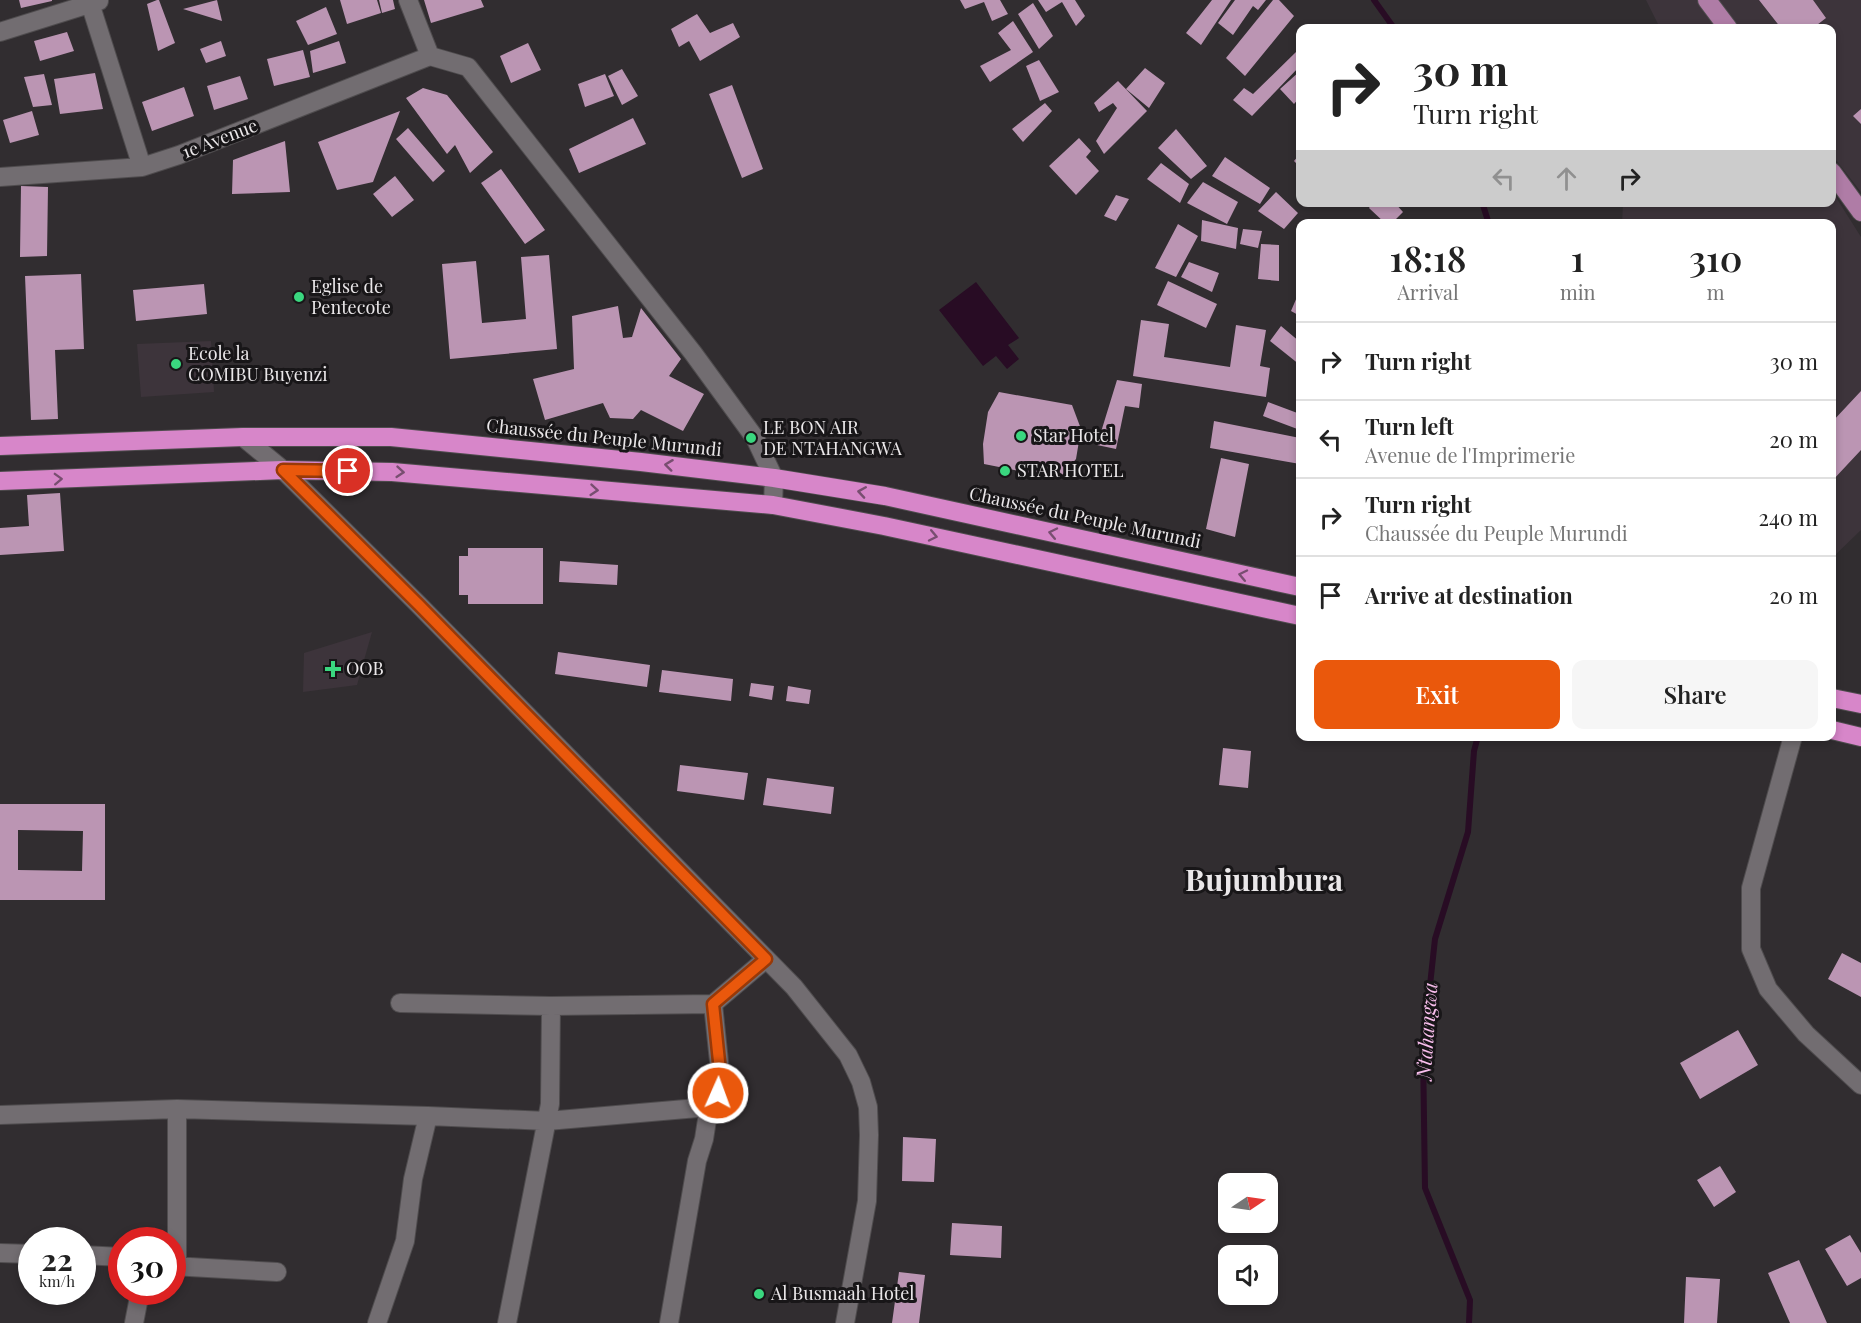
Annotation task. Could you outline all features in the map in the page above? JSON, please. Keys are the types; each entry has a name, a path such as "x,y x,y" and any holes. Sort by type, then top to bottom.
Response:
{"highway":[{"name":"Chaussée du Peuple Murundi","path":"0,446 243,437 391,437 641,462 774,478 885,496 1296,586"},
{"path":"0,481 283,470 392,472 773,505 884,526 1296,615"},
{"path":"1836,699 1861,704"},
{"path":"1836,731 1861,737"}],"main road":[{"path":"1707,0 1725,24"},
{"path":"1836,178 1861,212"}],"street":[{"path":"408,0 430,56 468,67 693,353 755,438 774,478 773,505"},
{"path":"0,32 93,1 142,167"},
{"name":"1e Avenue","path":"0,177 142,167 179,156 430,56"},
{"path":"243,437 283,470 419,605 794,987 848,1055 861,1082 868,1107 869,1136 867,1200 845,1323"},
{"path":"1792,741 1751,888 1751,949 1768,989 1806,1034 1861,1085"},
{"path":"400,1003 551,1006 713,1004 766,959"},
{"path":"669,1323 697,1161 704,1139 709,1107 718,1093 720,1071 713,1004"},
{"path":"507,1323 550,1104 551,1006"},
{"path":"0,1115 177,1109 547,1121 709,1107"},
{"path":"175,1227 177,1109"},
{"path":"376,1323 405,1241 413,1179 428,1116"},
{"path":"0,1253 18,1254"},
{"path":"186,1267 277,1272"},
{"path":"134,1323 137,1305"}],"shaded area":[{"path":"1646,0 1707,0 1722,24 1658,24"},
{"path":"1708,0 1861,0 1861,192 1836,160 1836,24 1728,24"},
{"path":"1836,197 1861,237 1861,530 1836,554 1836,219 1622,219 1623,207 1836,207"},
{"path":"976,282 1019,338 1008,345 1019,359 1007,369 996,356 983,366 939,310"},
{"name":"Ecole la COMIBU Buyenzi","path":"211,341 214,392 141,397 137,344"},
{"name":"OOB","path":"372,632 357,685 303,692 304,653"}],"building":[{"path":"19,0 52,0 52,1 21,8"},
{"path":"159,0 175,43 158,51 147,4"},
{"path":"217,0 222,21 183,9"},
{"path":"340,0 377,0 381,13 347,24"},
{"path":"379,0 393,0 395,9 382,13"},
{"path":"424,0 481,0 484,7 431,23"},
{"path":"960,0 1000,0 1008,14 992,21 984,2 965,9"},
{"path":"1038,0 1075,0 1085,16 1076,26 1062,2 1046,12"},
{"path":"1212,0 1231,0 1201,45 1186,33"},
{"path":"1235,0 1266,0 1258,10 1253,6 1233,35 1218,23"},
{"path":"1273,0 1279,0 1294,16 1245,76 1226,58"},
{"path":"1759,0 1813,0 1826,18 1818,24 1778,24"},
{"path":"1033,3 1053,36 1039,49 1018,14"},
{"path":"326,7 337,34 308,45 296,21"},
{"path":"697,14 710,33 733,23 740,37 700,61 689,41 679,47 671,29"},
{"path":"1013,21 1033,52 990,82 980,66 1011,50 998,33"},
{"path":"67,32 74,51 40,61 34,41"},
{"path":"221,41 226,56 206,63 200,49"},
{"path":"339,41 346,63 313,73 310,51"},
{"path":"528,43 541,70 511,83 500,56"},
{"path":"303,50 310,77 274,86 267,59"},
{"path":"1296,52 1296,70 1252,116 1233,100 1244,88 1253,94"},
{"path":"1039,60 1059,92 1040,101 1026,66"},
{"path":"1145,68 1165,83 1149,108 1126,89"},
{"path":"622,69 638,96 622,105 608,76"},
{"path":"95,73 103,109 60,114 54,79"},
{"path":"44,74 52,105 33,107 24,77"},
{"path":"605,74 614,96 585,107 578,84"},
{"path":"1296,75 1296,102 1294,104 1280,89"},
{"path":"240,76 248,99 214,110 207,86"},
{"path":"1118,81 1147,111 1104,154 1096,141 1117,108 1113,103 1099,112 1094,103"},
{"path":"732,85 763,169 742,178 709,94"},
{"path":"184,87 194,116 152,131 142,102"},
{"path":"423,88 447,95 493,152 470,173 455,145 447,154 406,98"},
{"path":"1045,103 1052,111 1023,142 1012,129"},
{"path":"1861,109 1861,124 1853,116"},
{"path":"32,111 39,135 10,143 3,120"},
{"path":"400,111 373,182 337,190 318,142"},
{"path":"633,118 646,144 579,173 569,149"},
{"path":"408,128 445,171 433,182 396,139"},
{"path":"1176,129 1207,166 1191,179 1158,148"},
{"path":"1079,138 1091,151 1086,157 1099,171 1076,195 1049,166"},
{"path":"285,141 290,192 232,194 233,160"},
{"path":"1225,157 1270,188 1260,204 1212,176"},
{"path":"1161,163 1189,184 1180,203 1147,179"},
{"path":"501,169 545,230 525,244 481,183"},
{"path":"395,176 414,200 392,217 373,194"},
{"path":"1203,182 1238,202 1227,224 1187,203"},
{"path":"21,186 48,187 47,256 20,257"},
{"path":"1276,192 1298,213 1284,229 1258,211"},
{"path":"1116,195 1129,199 1116,221 1104,216"},
{"path":"1398,207 1403,212 1396,219 1381,219 1369,208"},
{"path":"1202,220 1238,228 1236,249 1201,241"},
{"path":"1178,224 1198,236 1176,277 1155,268"},
{"path":"1243,229 1262,231 1258,248 1240,244"},
{"path":"1261,244 1279,245 1279,281 1258,279"},
{"path":"549,255 557,349 450,359 442,264 476,261 482,323 526,319 521,257"},
{"path":"1189,262 1219,273 1212,292 1181,277"},
{"path":"81,274 84,349 55,350 58,419 31,420 25,276"},
{"path":"1168,281 1217,304 1206,328 1157,305"},
{"path":"204,284 207,314 136,321 133,290"},
{"path":"1296,299 1296,314 1291,311"},
{"path":"618,306 623,338 632,337 641,308 681,359 669,376 704,394 683,431 641,410 633,419 610,418 603,403 545,420 533,379 574,369 572,316"},
{"path":"1141,320 1169,324 1164,357 1230,367 1236,325 1266,330 1260,366 1270,368 1266,397 1133,376"},
{"path":"1281,326 1296,339 1296,362 1270,341"},
{"path":"1117,380 1142,384 1139,408 1125,406 1116,449 1097,445"},
{"path":"1861,391 1861,450 1836,477 1836,418"},
{"path":"999,392 1072,405 1081,429 1076,459 1059,479 984,464 983,444 988,412"},
{"path":"1268,402 1296,412 1296,428 1263,416"},
{"path":"1214,421 1296,437 1296,463 1210,448"},
{"path":"1221,458 1249,464 1235,537 1206,529"},
{"path":"60,493 64,551 0,555 0,528 29,526 27,495"},
{"path":"468,548 543,548 543,604 468,604 468,595 459,595 459,556 468,556"},
{"path":"560,561 618,565 617,585 559,582"},
{"path":"558,652 650,665 647,687 555,674"},
{"path":"662,670 733,679 731,701 659,692"},
{"path":"751,683 774,686 772,700 749,696"},
{"path":"788,686 811,690 809,704 786,701"},
{"path":"1223,748 1251,751 1248,788 1219,785"},
{"path":"680,765 748,773 744,800 677,791"},
{"path":"767,778 834,787 831,814 763,805"},
{"path":"0,804 105,804 105,900 0,900","holes":["18,830 83,831 82,871 18,870"]},
{"path":"1842,953 1861,963 1861,997 1828,979"},
{"path":"1738,1030 1758,1065 1700,1099 1680,1063"},
{"path":"903,1137 936,1139 934,1182 902,1181"},
{"path":"1720,1166 1736,1192 1714,1207 1697,1180"},
{"path":"952,1223 1002,1226 1001,1258 950,1255"},
{"path":"1850,1235 1861,1253 1861,1278 1847,1286 1825,1249"},
{"path":"1799,1260 1827,1323 1790,1323 1768,1273"},
{"path":"899,1272 925,1275 919,1323 892,1323"},
{"path":"1686,1277 1720,1279 1717,1323 1684,1323"}],"waterway":[{"name":"Ntahangwa","path":"1374,0 1391,24"},
{"name":"Ntahangwa","path":"1484,207 1487,219"},
{"name":"Ntahangwa","path":"1469,1323 1470,1300 1425,1188 1423,1050 1435,939 1468,832 1477,741"}],"place":[{"name":"Eglise de Pentecote","path":"299,297"},
{"name":"Ecole la COMIBU Buyenzi","path":"176,364"},
{"name":"Star Hotel","path":"1021,436"},
{"name":"LE BON AIR DE NTAHANGWA","path":"751,438"},
{"name":"STAR HOTEL","path":"1005,471"},
{"name":"OOB","path":"333,669"},
{"name":"Al Busmaah Hotel","path":"759,1294"}],"district":[{"name":"Bujumbura","path":"1264,881"}],"route":[{"path":"348,471 283,470 419,605 766,959 713,1004 720,1071 718,1093"}]}
